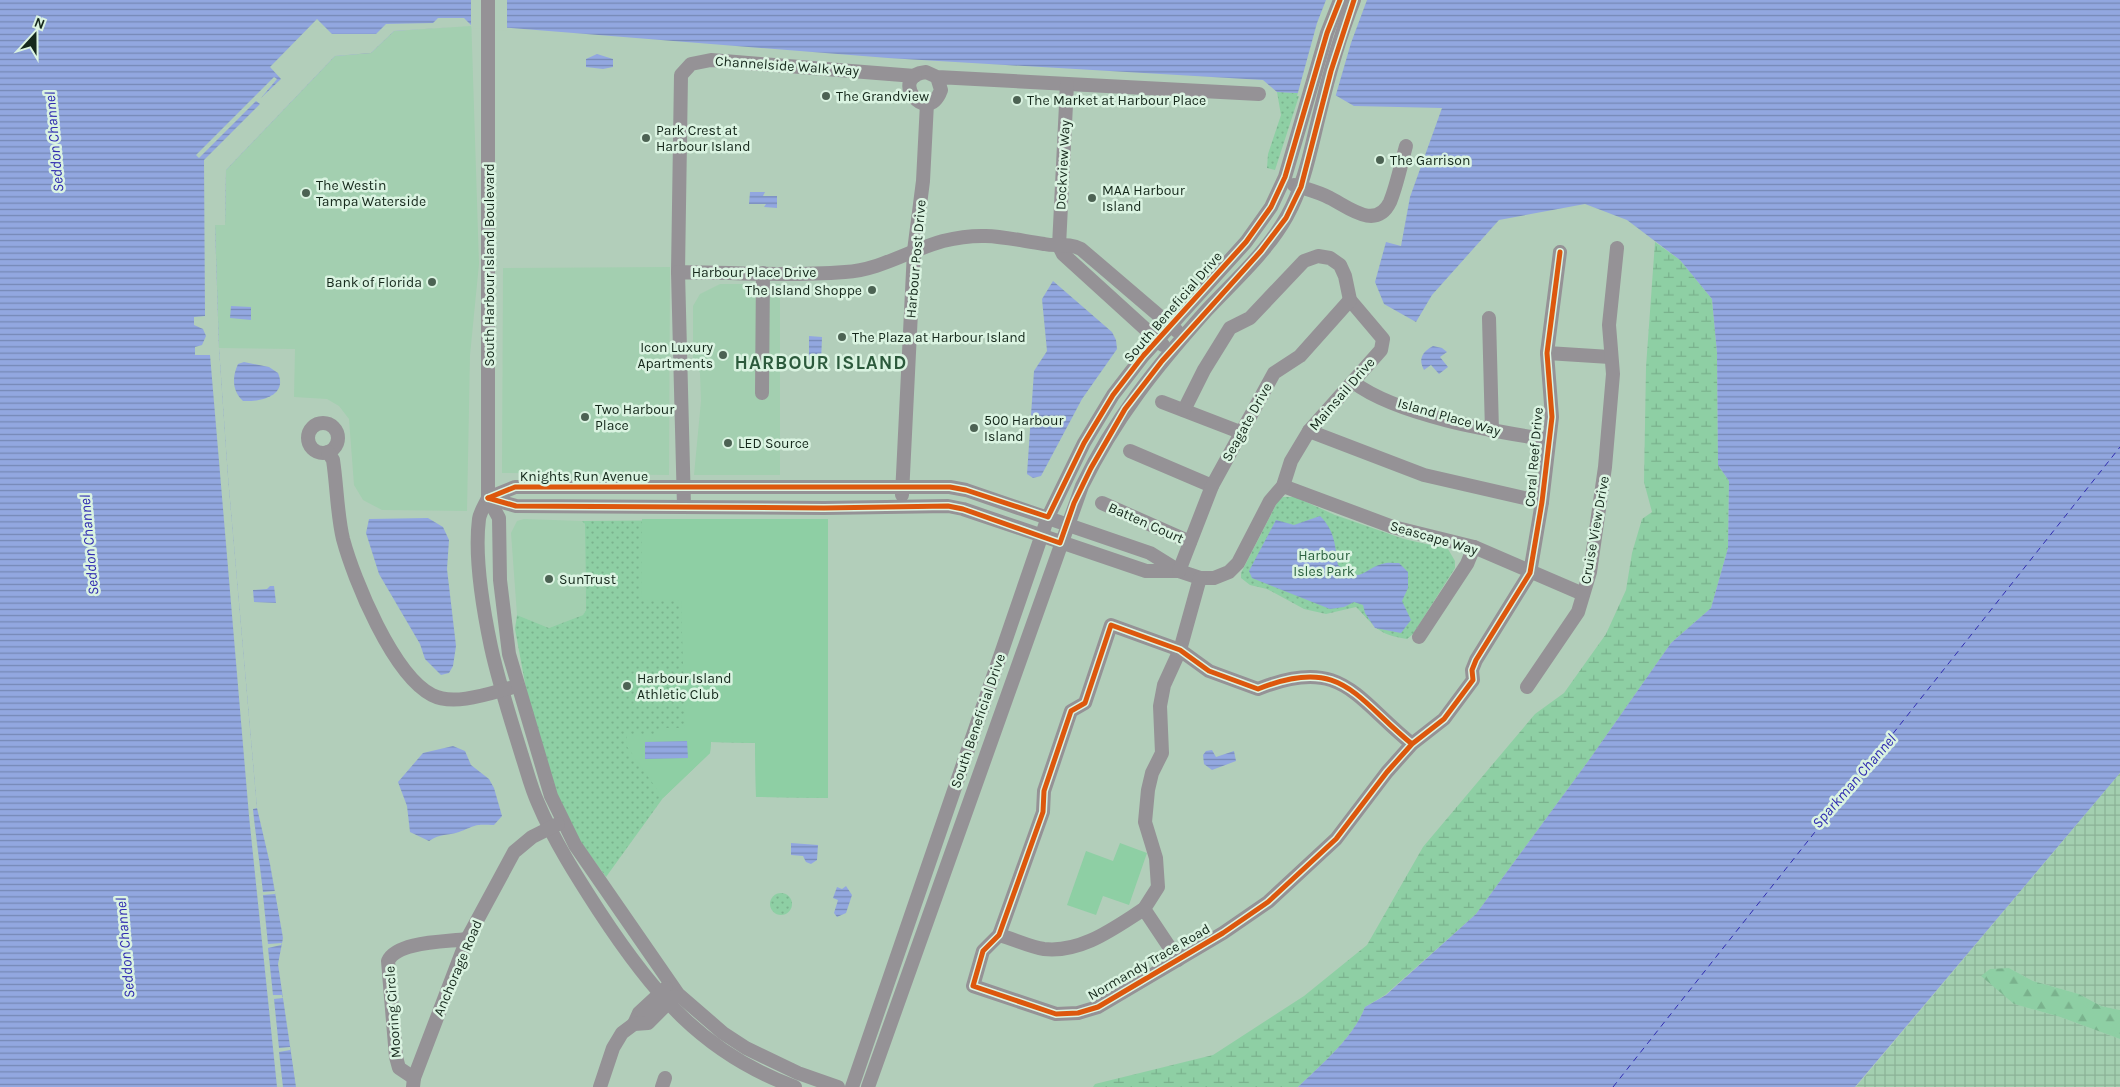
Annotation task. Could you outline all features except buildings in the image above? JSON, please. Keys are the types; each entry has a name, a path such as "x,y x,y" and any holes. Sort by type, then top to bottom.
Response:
{"street":[{"name":"South Harbour Island Boulevard","path":"488,0 488,498 479,518 481,586 486,624 501,690 537,801 549,827 586,892 668,994 692,1027 722,1050 777,1080 795,1087"},
{"name":"South Beneficial Drive","path":"852,1087 1048,517 1070,468 1098,418 1131,370 1254,231 1271,208 1283,181 1328,33 1340,0"},
{"name":"South Beneficial Drive","path":"868,1087 1060,543 1082,486 1103,444 1138,390 1170,351 1275,235 1286,218 1301,187 1320,110 1342,33 1354,0"},
{"name":"Channelside Walk Way","path":"678,272 682,75 691,64 711,60 915,76"},
{"path":"937,77 940,83 939,96 927,103 918,102 910,91 911,80 915,76 926,72 937,77 1259,94"},
{"name":"Dockview Way","path":"1059,246 1066,84"},
{"name":"Harbour Post Drive","path":"902,506 914,251 923,181 927,103"},
{"path":"1283,181 1330,197 1363,216 1376,215 1384,211 1390,202 1406,146"},
{"name":"Harbour Place Drive","path":"684,507 678,272 847,272 884,264 914,251 942,242 986,235 1059,246 1070,244 1080,249 1184,336"},
{"path":"1059,246 1063,254 1170,351"},
{"name":"Cruise View Drive","path":"1527,686 1578,612 1590,572 1605,467 1612,374 1609,325 1617,248"},
{"name":"Coral Reef Drive","path":"1530,573 1542,502 1552,417 1548,353 1560,252"},
{"name":"Mainsail Drive","path":"1184,410 1204,370 1230,328 1250,318 1304,260 1318,256 1330,258 1340,265 1345,276 1350,300 1383,340 1381,350 1308,431 1291,461 1283,486 1270,500 1238,563 1229,572 1214,578 1200,578"},
{"path":"762,394 763,273"},
{"name":"Seagate Drive","path":"1179,571 1212,486 1274,373 1300,356 1350,300"},
{"path":"1489,318 1492,431"},
{"path":"1548,353 1610,357"},
{"name":"Island Place Way","path":"1353,382 1377,397 1433,416 1492,431 1549,440"},
{"path":"1162,402 1240,432"},
{"path":"1308,431 1424,475 1542,502"},
{"path":"1130,451 1212,486"},
{"path":"328,452 333,460 343,538 378,628 404,667 420,686 432,696 451,700 518,686"},
{"path":"924,486 924,506"},
{"name":"Seascape Way","path":"1283,486 1393,527 1474,547 1530,573 1583,594"},
{"path":"800,487 802,508"},
{"name":"Knights Run Avenue","path":"488,498 516,488 950,487 966,490 1048,517 1150,553 1179,571 1200,578"},
{"name":"South Harbour Island Boulevard","path":"488,498 499,518 500,580 510,654 518,686 550,796 595,876 668,994 746,1048 798,1073 838,1087"},
{"name":"Knights Run Avenue","path":"488,498 516,506 802,508 924,506 963,509 1146,571 1179,571"},
{"name":"Batten Court","path":"1102,503 1190,542"},
{"path":"1116,562 1122,544"},
{"path":"1419,637 1467,564 1474,547"},
{"name":"Normandy Trace Road","path":"1180,650 1111,625 1085,702 1071,711 1044,791 1043,812 999,935 983,951 973,986 1056,1014 1078,1012 1098,1007 1223,933 1268,902 1336,839 1387,772 1412,744 1444,719 1473,680 1472,670 1476,660 1530,573"},
{"path":"999,935 1044,949 1075,947 1106,934 1144,909 1158,887 1156,858 1146,822 1148,790 1152,773 1162,753 1160,706 1164,685 1180,650 1200,578"},
{"path":"1011,626 1030,632"},
{"path":"1180,650 1209,671 1258,690 1279,681 1322,676 1347,686 1412,744"},
{"path":"945,816 963,822"},
{"name":"Anchorage Road","path":"414,1083 467,939 514,852 549,827 563,822"},
{"path":"1144,909 1178,960"},
{"name":"Mooring Circle","path":"414,1083 398,1068 388,961 397,950 467,939"},
{"path":"899,948 915,954"},
{"path":"600,1087 617,1040 634,1024 639,1012 668,994"}],"shaded area":[{"path":"471,14 479,264 470,355 467,511 382,510 363,500 354,485 349,419 339,406 327,399 294,397 295,349 219,348 215,224 225,225 226,170 335,56 371,53 394,31 447,27"},
{"path":"670,267 669,475 502,473 503,268"},
{"path":"720,284 780,284 780,475 694,475 701,401 700,373 693,358 693,306 700,294"},
{"name":"SunTrust","path":"524,519 582,521 585,524 586,610 583,615 549,628 517,615 511,533 517,521"},
{"path":"2120,773 2120,1010 2101,1006 2079,994 2033,981 2009,968 2014,1004 2060,1017 2120,1039 2120,1087 1856,1087"}],"green space":[{"path":"1277,92 1300,93 1275,170 1267,168 1268,154 1281,115"},
{"path":"1655,242 1680,260 1712,299 1717,353 1718,465 1729,481 1728,548 1711,608 1671,643 1589,760 1476,914 1385,995 1365,1007 1345,1040 1298,1087 1093,1087 1095,1084 1213,1055 1304,996 1367,945 1423,847 1535,714 1564,693 1606,634 1626,590 1632,553 1642,519 1652,512 1644,482 1646,367"},
{"name":"Harbour Isles Park","path":"1295,497 1335,515 1404,539 1448,549 1455,561 1455,568 1413,634 1407,639 1389,635 1377,629 1356,607 1326,614 1304,609 1267,589 1250,585 1241,578 1241,573 1279,499"},
{"path":"642,519 828,519 828,798 756,797 755,743 711,742 710,753 663,798 626,745 627,735 659,735 660,728 685,728 681,601 641,600"},
{"path":"828,519 828,798 756,797 755,743 711,742 710,753 663,798 606,877 577,837 555,795 530,710 515,629 517,615 549,628 583,615 586,610 585,524 582,521"},
{"path":"1120,843 1147,853 1129,905 1103,896 1096,915 1067,905 1086,851 1113,861"},
{"path":"781,893 789,896 792,904 789,912 781,915 773,912 770,904 773,896"},
{"path":"2009,968 2033,981 2079,994 2101,1006 2120,1010 2120,1039 2060,1017 2014,1004 1981,976 1990,969"}],"water":[{"path":"0,0 2120,0 2120,773 1855,1087 1298,1087 1345,1040 1365,1007 1386,995 1476,914 1589,760 1671,643 1711,608 1728,548 1729,481 1718,465 1717,353 1712,299 1680,260 1627,220 1585,204 1499,220 1432,295 1416,322 1384,304 1375,282 1386,242 1401,246 1410,197 1442,108 1354,106 1335,95 1277,92 1263,80 888,58 473,25 394,31 371,53 335,56 226,170 225,225 215,224 219,348 228,477 257,808 270,864 283,938 278,964 296,1087 0,1087"},
{"path":"597,54 613,59 613,67 603,69 586,67 586,59"},
{"path":"750,192 765,192 763,196 777,196 777,208 764,207 766,204 749,204"},
{"path":"1053,281 1112,332 1116,340 1117,349 1082,399 1041,476 1033,478 1027,474 1034,371 1047,351 1042,299"},
{"path":"231,306 251,307 251,320 230,318"},
{"path":"809,336 822,337 821,363 809,363"},
{"path":"1433,346 1442,348 1447,352 1440,357 1448,367 1439,374 1431,365 1424,370 1421,362 1424,353"},
{"path":"244,362 269,367 278,373 280,381 276,392 264,399 243,401 237,393 234,379 238,364"},
{"path":"1320,516 1329,527 1335,545 1338,565 1346,571 1357,575 1382,564 1399,563 1408,572 1408,588 1402,601 1411,620 1401,633 1375,628 1365,613 1363,605 1354,602 1344,607 1330,609 1252,578 1249,571 1276,520 1294,525"},
{"path":"428,518 443,527 449,540 447,569 456,646 453,666 449,673 441,675 425,659 420,644 379,574 366,533 369,519"},
{"path":"270,586 274,586 276,603 254,602 253,590 267,589"},
{"path":"687,741 688,758 645,759 645,742"},
{"path":"453,746 465,751 471,765 489,779 494,788 502,816 494,825 476,826 429,841 410,832 407,806 398,782 423,753"},
{"path":"1212,750 1216,757 1234,751 1236,761 1212,770 1204,764 1203,755 1206,751"},
{"path":"791,843 818,845 817,860 811,864 806,862 803,856 791,855"},
{"path":"846,886 852,895 846,913 837,917 834,913 838,900 833,898 837,887 842,889"}],"pier":[{"path":"471,0 507,0 507,31 472,28 471,26 394,31 371,53 335,56 226,170 225,225 215,225 219,348 228,477 257,808 253,809 263,892 275,891 275,894 263,895 268,944 282,943 281,945 268,948 273,995 282,995 283,998 274,999 279,1048 290,1047 290,1050 279,1052 283,1087 277,1087 249,816 210,355 195,355 195,347 202,345 206,336 203,329 194,325 194,317 205,316 204,160 260,104 256,101 199,158 196,155 274,77 277,79 261,98 281,79 270,67 317,19 332,34 376,34 386,24 433,23 438,18 464,18 471,25"},
{"path":"1326,0 1367,0 1351,43 1335,98 1297,96 1317,23"}],"ferry route":[{"path":"1613,1087 2120,447"}],"cycle path":[{"path":"488,498 515,487 950,487 966,490 1048,517 1084,443 1113,395 1143,356 1246,242 1271,207 1285,177 1327,33 1340,0"},
{"path":"488,498 516,506 824,508 948,506 963,509 1060,543 1074,503 1091,468 1125,409 1162,361 1261,251 1286,218 1301,187 1331,71 1354,0"},
{"path":"1412,744 1360,697 1345,686 1329,679 1309,677 1286,680 1258,689 1209,671 1180,650 1111,625 1085,703 1071,711 1044,791 1043,812 999,935 983,951 973,986 1056,1014 1078,1013 1098,1007 1223,933 1268,902 1336,839 1387,772 1412,744 1444,719 1473,680 1472,670 1476,660 1530,573 1542,502 1552,417 1547,353 1560,252"}],"place":[{"name":"The Grandview","path":"826,96"},
{"name":"The Market at Harbour Place","path":"1017,100"},
{"name":"Park Crest at Harbour Island","path":"646,138"},
{"name":"The Garrison","path":"1380,160"},
{"name":"The Westin Tampa Waterside","path":"306,193"},
{"name":"MAA Harbour Island","path":"1092,198"},
{"name":"Bank of Florida","path":"432,282"},
{"name":"The Island Shoppe","path":"872,290"},
{"name":"The Plaza at Harbour Island","path":"842,337"},
{"name":"Icon Luxury Apartments","path":"723,355"},
{"name":"Two Harbour Place","path":"585,417"},
{"name":"500 Harbour Island","path":"974,428"},
{"name":"LED Source","path":"728,443"},
{"name":"SunTrust","path":"549,579"},
{"name":"Harbour Island Athletic Club","path":"627,686"}],"district":[{"name":"HARBOUR ISLAND","path":"821,363"}],"water label":[{"name":"Seddon Channel","path":"54,142"},
{"name":"Seddon Channel","path":"89,545"},
{"name":"Sparkman Channel","path":"1854,781"},
{"name":"Seddon Channel","path":"125,948"}]}
